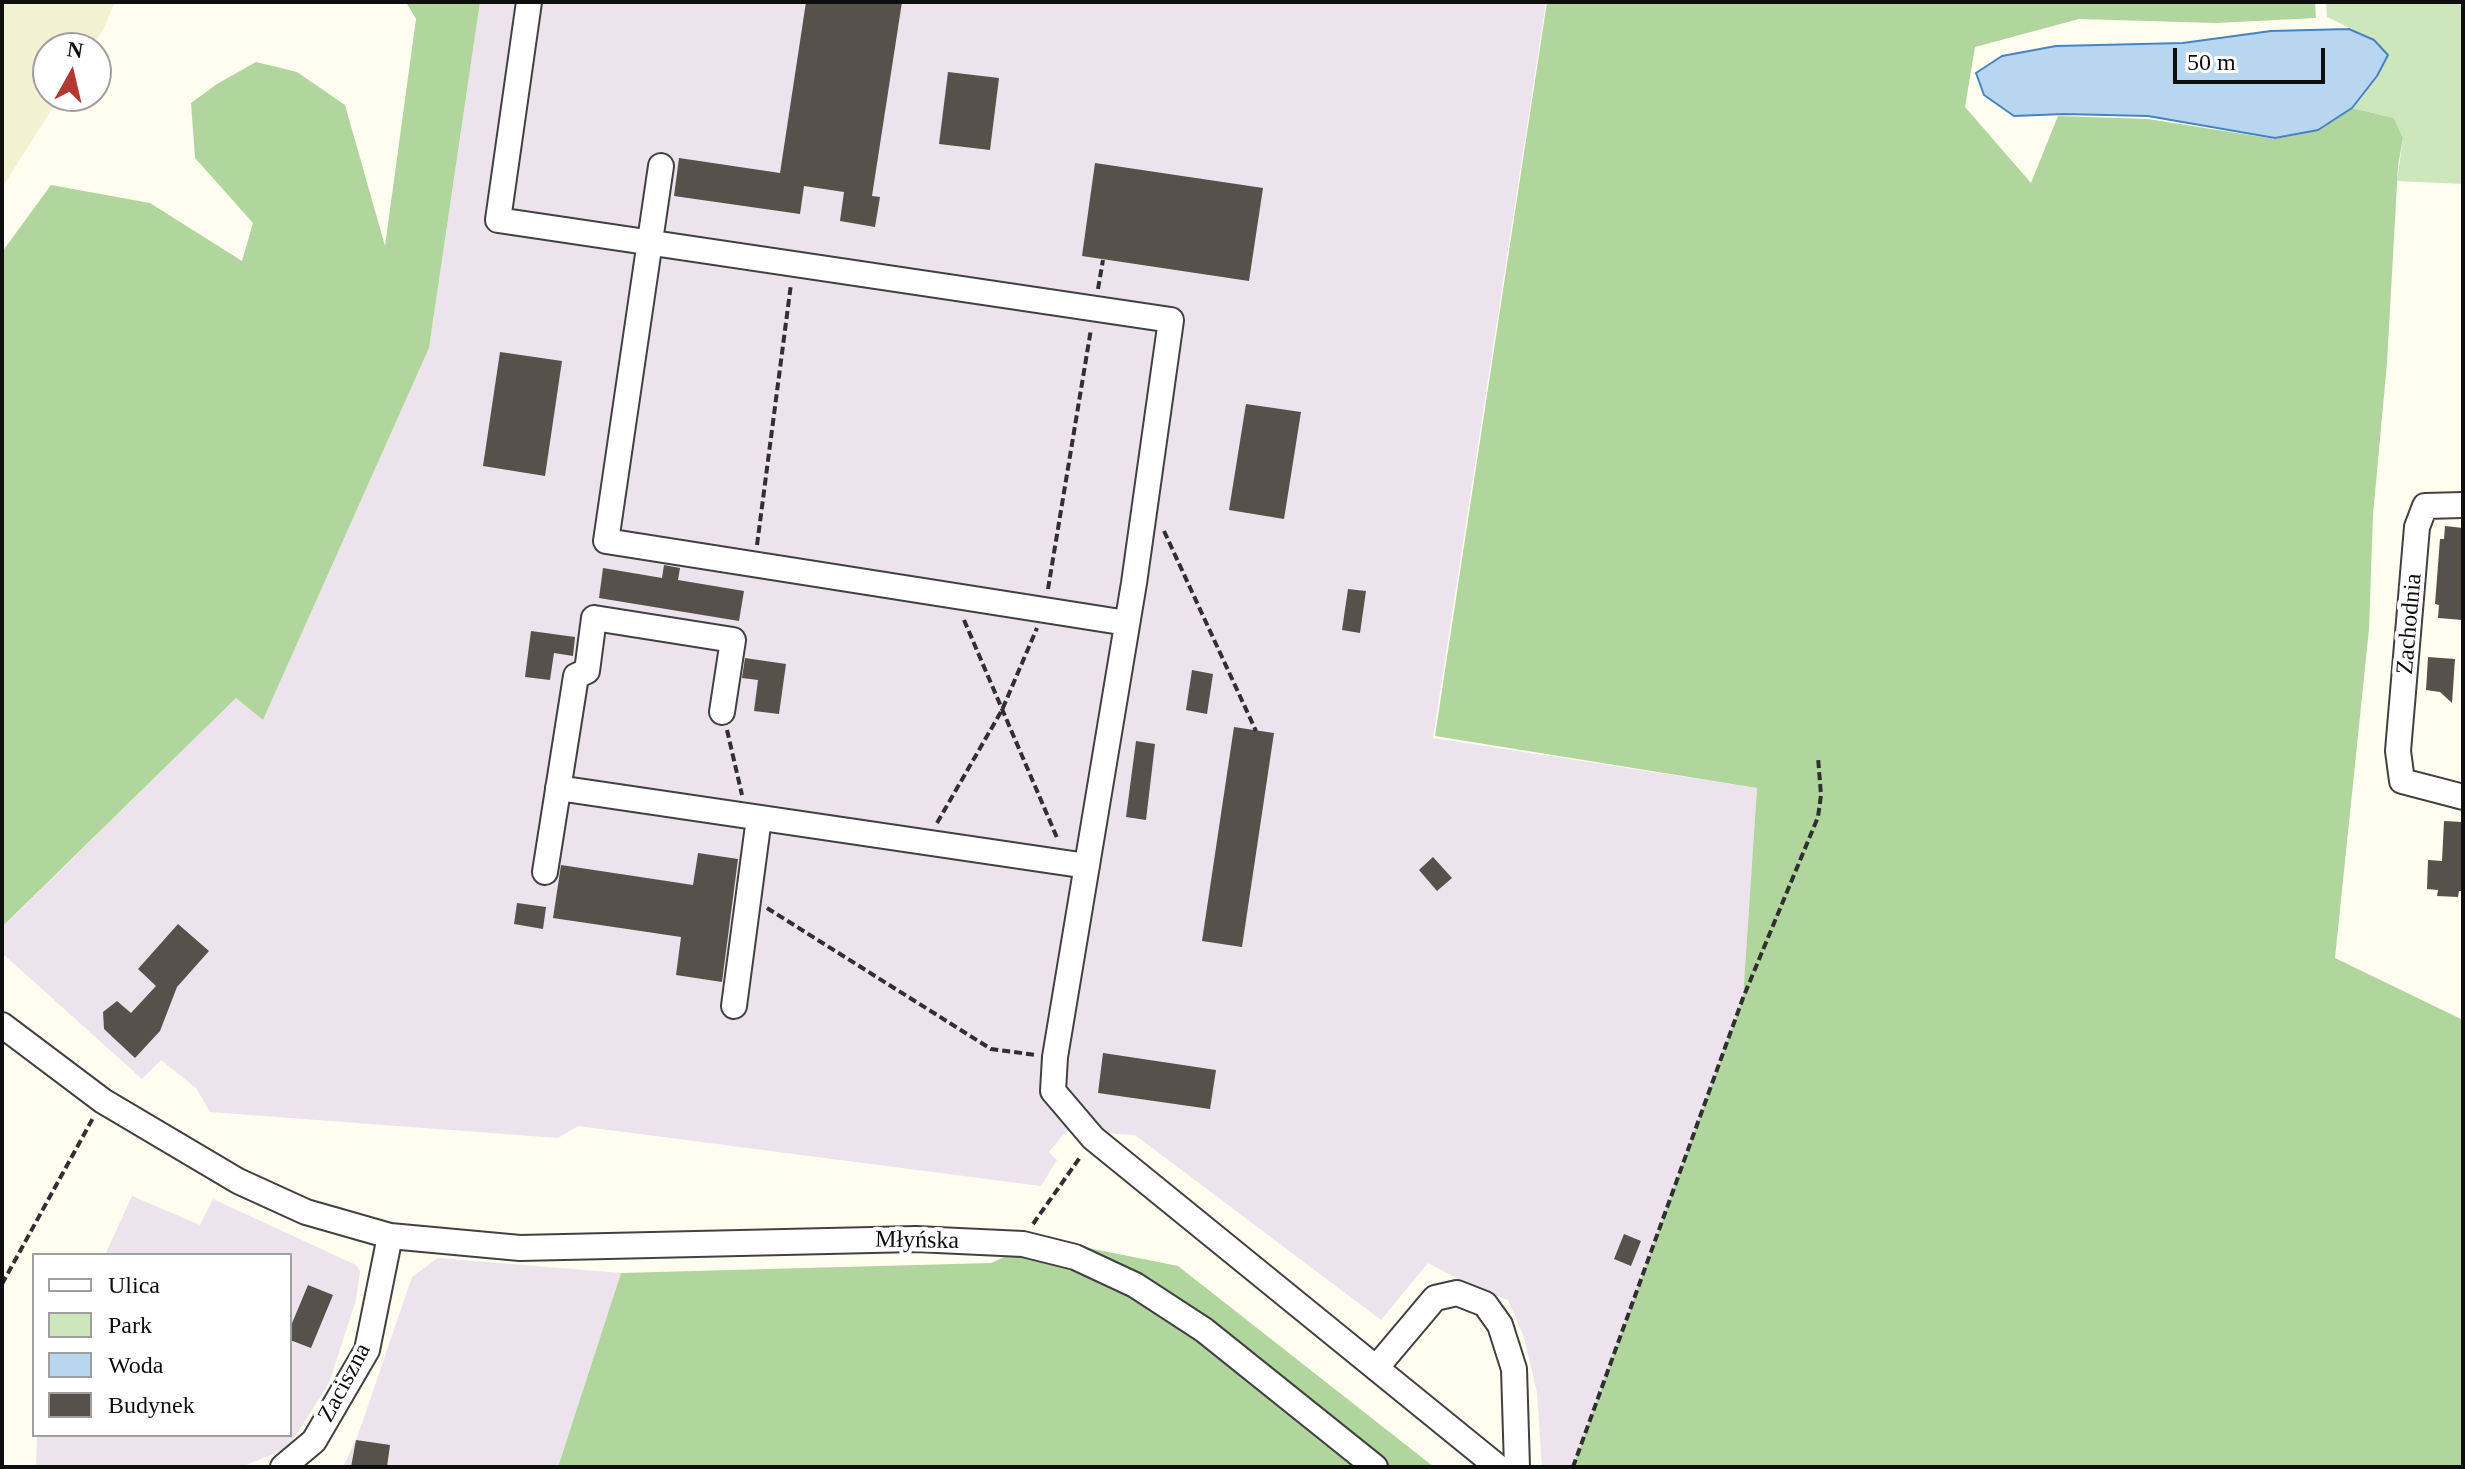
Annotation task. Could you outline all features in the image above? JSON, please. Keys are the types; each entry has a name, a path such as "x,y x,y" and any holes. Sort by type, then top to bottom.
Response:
{"street":[{"path":"529,2 498,220 1171,320 1127,623 1077,864 1053,1091 1093,1138 1498,1467"},
{"path":"661,166 606,541 1127,623"},
{"name":"Zachodnia","path":"2463,505 2425,506 2417,527 2398,751 2402,781 2463,797"},
{"path":"545,872 576,676 587,671 594,618 733,640 722,712"},
{"path":"558,788 1077,864"},
{"path":"734,1006 748,896 753,817"},
{"name":"Młyńska","path":"2,1025 103,1101 238,1181 306,1212 390,1236 520,1248 916,1239 1023,1244 1075,1257 1135,1285 1204,1330 1375,1467"},
{"name":"Zaciszna","path":"283,1467 314,1441 367,1350 390,1236"},
{"path":"1376,1368 1435,1298 1457,1293 1485,1304 1500,1325 1514,1369 1517,1467"}],"path":[{"path":"926,842 1002,710 1044,610 1103,260"},
{"path":"754,565 794,262"},
{"path":"1146,492 1256,731"},
{"path":"953,596 1002,710 1077,864"},
{"path":"722,712 753,817"},
{"path":"1573,1467 1743,998 1818,817 1821,795 1818,757"},
{"path":"748,896 991,1049 1055,1057"},
{"path":"2,1284 103,1101"},
{"path":"1023,1244 1038,1215 1093,1138"}],"shaded area":[{"path":"480,2 1546,2 1433,738 1757,788 1743,998 1573,1467 1542,1467 1537,1393 1524,1337 1508,1300 1472,1286 1428,1263 1381,1320 1135,1135 1066,1131 1049,1152 1057,1160 1041,1186 578,1126 558,1138 210,1112 196,1088 161,1060 142,1079 2,953 2,928 236,698 263,720 429,348"},
{"path":"132,1196 200,1225 213,1199 356,1265 360,1271 356,1300 329,1383 288,1448 241,1467 36,1467 37,1437 292,1437 292,1253 106,1253"},
{"path":"438,1258 621,1273 558,1467 343,1467 358,1435 412,1277"}],"green space":[{"path":"2,2 115,2 101,32 32,32 32,112 50,112 2,188"},
{"path":"406,2 480,2 429,348 263,720 236,698 2,927 2,252 51,185 150,203 242,261 253,223 195,158 191,103 256,62 297,72 345,105 385,246 416,19"},
{"path":"1547,2 2315,2 2316,18 2216,23 2079,19 1975,47 1965,107 2031,183 2058,116 2148,119 2275,139 2319,130 2352,108 2394,118 2403,138 2398,166 2387,363 2373,515 2369,629 2335,958 2463,1020 2463,1467 1573,1467 1743,998 1757,788 1435,736"},
{"path":"2326,2 2463,2 2463,184 2397,181 2403,138 2394,118 2352,108 2377,76 2388,54 2375,40 2327,17"},
{"path":"1044,1239 1178,1266 1434,1467 558,1467 621,1273 991,1263"}],"water":[{"path":"2349,29 2374,40 2388,55 2377,76 2352,108 2318,130 2275,138 2148,116 2014,116 1984,95 1976,73 2002,56 2056,46 2183,43 2271,31"}],"building":[{"path":"806,2 902,2 872,196 880,197 875,227 840,221 844,192 804,186 800,214 674,196 679,158 780,173"},
{"path":"948,72 999,78 990,150 939,144"},
{"path":"1095,163 1263,188 1249,281 1082,256"},
{"path":"500,352 562,361 545,476 483,466"},
{"path":"1246,404 1301,412 1284,519 1229,510"},
{"path":"2445,526 2463,528 2463,620 2438,618 2439,605 2435,604 2440,539 2444,539"},
{"path":"664,565 680,568 678,580 744,591 739,621 599,598 603,568 662,578"},
{"path":"1348,589 1366,591 1360,633 1342,630"},
{"path":"531,631 575,637 573,656 554,653 550,680 525,677"},
{"path":"2428,657 2455,659 2452,703 2440,692 2426,690"},
{"path":"745,658 786,664 779,714 754,711 758,680 742,678"},
{"path":"1192,670 1213,674 1207,714 1186,710"},
{"path":"1234,727 1274,733 1242,947 1202,941"},
{"path":"1136,741 1155,744 1146,820 1126,817"},
{"path":"2444,821 2463,822 2463,891 2459,891 2458,897 2437,896 2438,890 2427,889 2428,860 2442,861"},
{"path":"698,853 738,859 722,982 676,975 681,937 553,918 561,865 693,885"},
{"path":"1433,857 1452,878 1437,891 1419,870"},
{"path":"517,903 546,907 543,929 514,924"},
{"path":"178,924 209,951 177,987 160,1031 135,1058 104,1029 103,1012 117,1001 131,1013 156,986 138,969"},
{"path":"1103,1053 1216,1070 1210,1109 1098,1093"},
{"path":"1624,1234 1641,1241 1631,1266 1614,1259"},
{"path":"308,1285 333,1295 311,1348 292,1341 292,1323"},
{"path":"356,1440 390,1445 387,1467 351,1467"}]}
